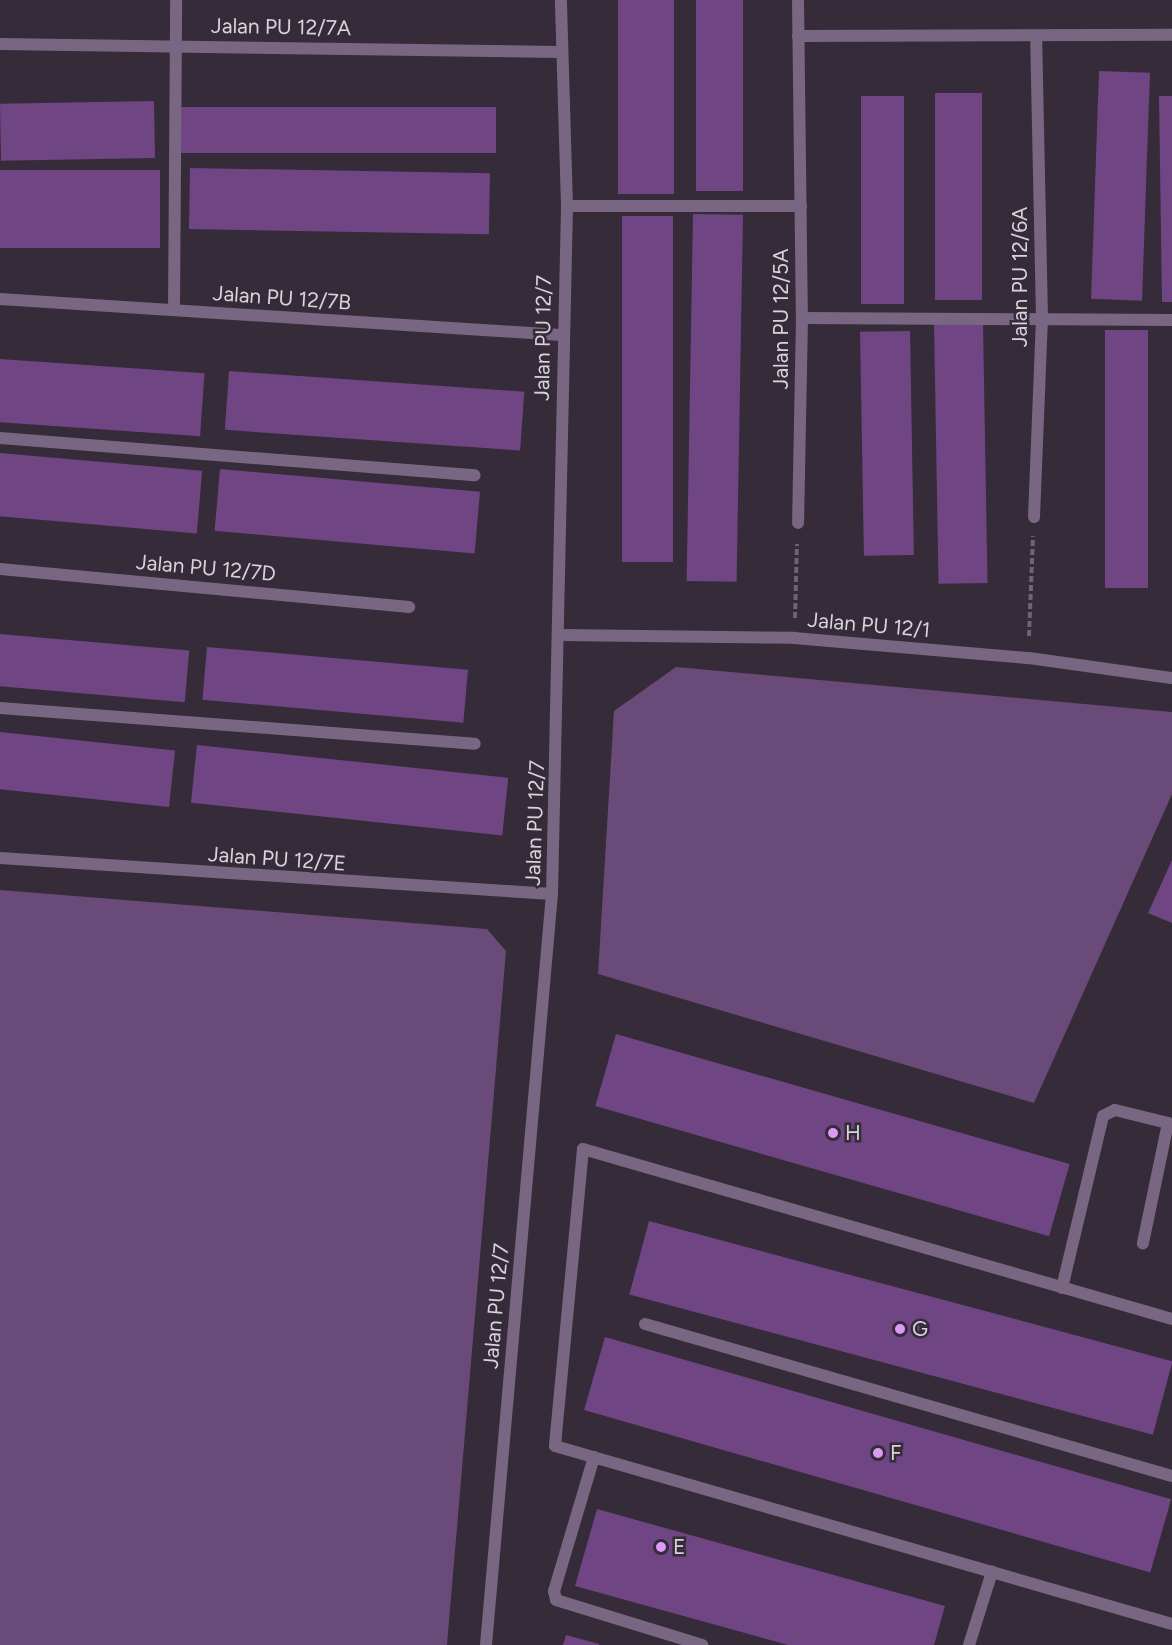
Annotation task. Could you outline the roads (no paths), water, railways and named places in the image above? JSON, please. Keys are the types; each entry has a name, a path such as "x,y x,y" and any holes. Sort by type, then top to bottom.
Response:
{"street":[{"path":"174,310 176,0"},
{"name":"Jalan PU 12/7","path":"486,1645 552,894 561,635 561,335 567,206 560,52 561,0"},
{"name":"Jalan PU 12/5A","path":"798,0 802,318 798,523"},
{"path":"798,36 1172,35"},
{"name":"Jalan PU 12/6A","path":"1034,517 1042,318 1036,36"},
{"name":"Jalan PU 12/7A","path":"0,44 560,52"},
{"path":"567,206 801,206"},
{"name":"Jalan PU 12/7B","path":"0,299 561,335"},
{"path":"802,318 1172,320"},
{"path":"0,438 476,475"},
{"name":"Jalan PU 12/7D","path":"0,569 409,607"},
{"name":"Jalan PU 12/1","path":"561,635 794,638 1029,658 1172,678"},
{"path":"0,708 476,744"},
{"name":"Jalan PU 12/7E","path":"0,858 552,894"},
{"path":"1062,1288 1103,1116 1114,1110 1168,1123 1143,1243"},
{"path":"1172,1320 584,1149 555,1446 1172,1624"},
{"path":"645,1324 1172,1476"},
{"path":"594,1457 554,1591 556,1600 702,1645"},
{"path":"969,1645 992,1572"}],"place":[{"name":"H","path":"833,1133"},
{"name":"G","path":"900,1329"},
{"name":"F","path":"878,1453"},
{"name":"E","path":"661,1547"}]}
